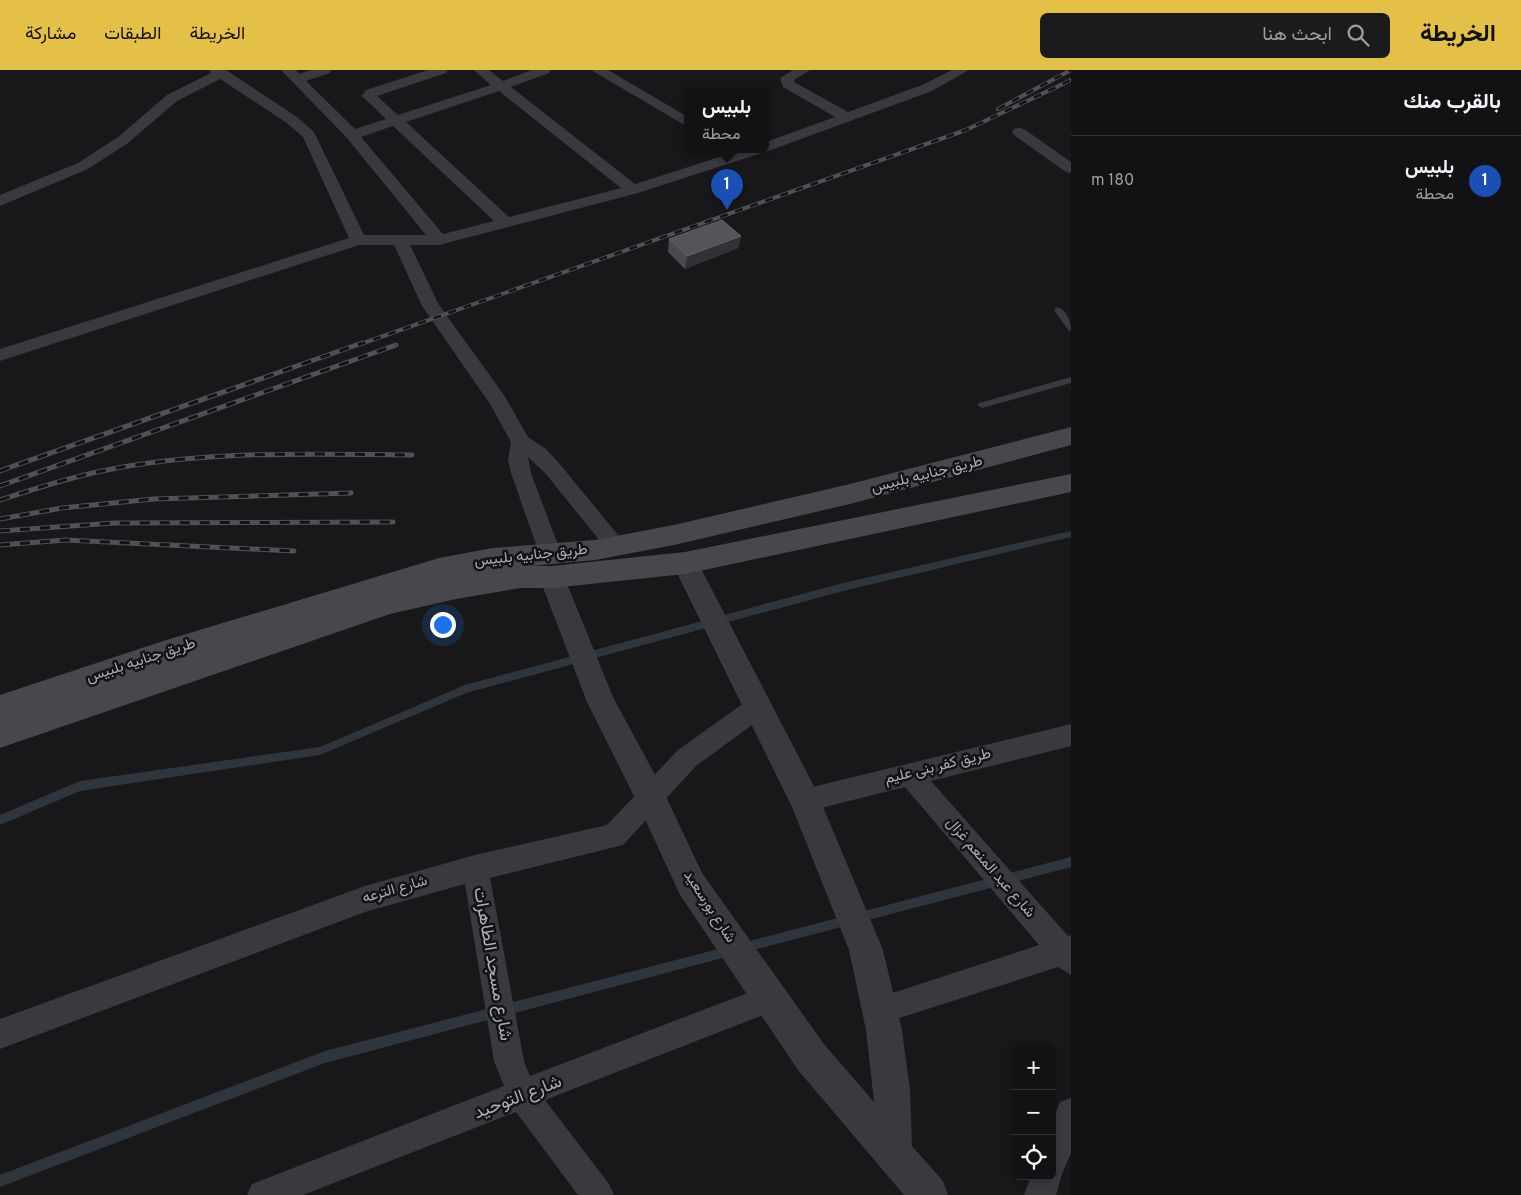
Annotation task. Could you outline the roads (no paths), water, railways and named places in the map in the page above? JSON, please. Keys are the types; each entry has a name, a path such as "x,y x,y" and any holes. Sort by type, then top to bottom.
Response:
{"main road":[{"name":"طريق جنابيه بلبيس","path":"0,734 248,649 390,603 551,565 580,552 674,536 850,494 1071,436"},
{"name":"طريق جنابيه بلبيس","path":"0,708 163,653 439,569 493,559 551,565 690,573 1071,483"}],"street":[{"path":"292,74 325,70"},
{"path":"440,70 369,94 395,121 506,223"},
{"path":"481,70 633,190"},
{"path":"352,135 502,86 544,70"},
{"path":"598,70 684,121"},
{"path":"803,70 786,78 788,84 848,118"},
{"path":"769,145 927,88 962,70"},
{"path":"0,201 83,166 123,140 172,98 219,71 292,120 309,135 358,240"},
{"path":"292,74 352,135 439,240"},
{"path":"1019,132 1071,170"},
{"path":"0,355 358,240 439,240 633,190 732,153"},
{"path":"400,240 431,306 497,400 521,442 546,461 616,546"},
{"path":"521,442 518,460 521,473 551,565"},
{"name":"شارع بورسعيد","path":"551,565 565,611 600,702 650,796 691,884 811,1057 929,1195"},
{"path":"690,573 805,800 866,950 880,1010 892,1090 893,1152"},
{"name":"شارع الترعه","path":"0,1034 298,922 365,899 475,868 608,838 620,831 686,758 758,706"},
{"name":"طريق كفر بنى عليم","path":"805,800 1071,734"},
{"name":"شارع عبد المنعم غزال","path":"909,774 1069,957"},
{"name":"شارع مسجد الطاهرات","path":"475,868 509,1061 523,1096"},
{"path":"880,1010 1069,957"},
{"name":"شارع التوحيد","path":"263,1195 523,1096 768,994"},
{"path":"523,1096 598,1195"},
{"path":"1056,1152 1071,1113"},
{"path":"1040,1195 1046,1180"}],"lane":[{"path":"1058,310 1071,328"},
{"path":"982,405 1071,380"}],"waterway":[{"path":"0,820 80,786 320,751 465,689 843,587 1071,534"},
{"path":"742,948 1071,862"},
{"path":"0,1181 325,1057 730,951"}],"railway":[{"path":"998,109 1071,70"},
{"path":"358,345 966,130 1071,80"},
{"path":"0,471 362,343"},
{"path":"0,486 396,345"},
{"path":"0,500 89,474 179,459 256,455 412,455"},
{"path":"0,519 62,508 154,499 351,493"},
{"path":"0,531 114,523 393,522"},
{"path":"0,545 66,540 294,551"}],"place":[{"name":"بلبيس","path":"727,210"}]}
